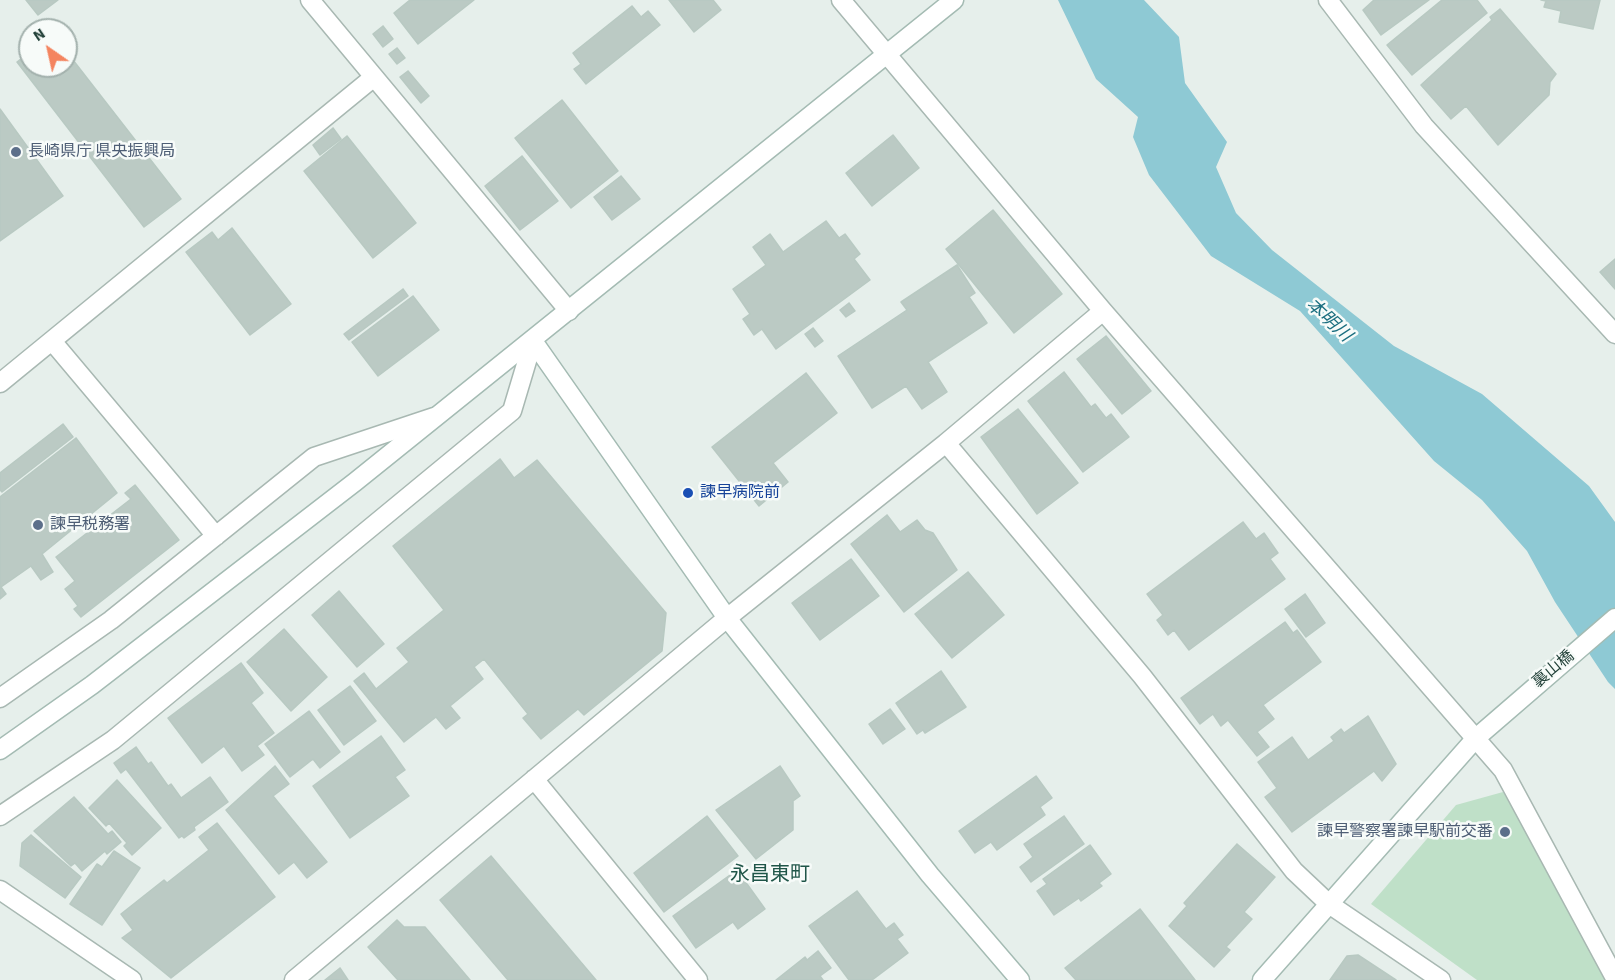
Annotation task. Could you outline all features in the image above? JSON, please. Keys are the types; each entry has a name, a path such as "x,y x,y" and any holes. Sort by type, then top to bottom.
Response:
{"street":[{"path":"310,0 569,311"},
{"path":"841,0 1103,312 1503,770 1615,978"},
{"path":"0,750 92,685 440,415 954,0"},
{"path":"1328,0 1424,126 1615,334"},
{"path":"0,383 374,77"},
{"path":"294,980 727,618 946,443 1103,312"},
{"path":"52,341 216,536"},
{"path":"0,816 113,740 512,411 533,341"},
{"path":"533,341 727,618 930,875 1020,980"},
{"path":"0,698 111,620 314,457 440,415"},
{"path":"946,443 1142,676 1294,871 1329,904 1441,980"},
{"name":"裏山橋","path":"1262,980 1476,738 1615,618"},
{"path":"534,779 699,980"},
{"path":"0,890 132,980"}],"green space":[{"path":"1503,792 1615,980 1477,980 1371,904 1456,805"}],"water":[{"name":"本明川","path":"1058,0 1144,0 1179,37 1185,83 1227,142 1216,167 1236,213 1272,250 1394,346 1482,394 1589,486 1615,522 1615,689 1555,602 1527,551 1482,500 1434,461 1300,311 1211,256 1149,175 1133,137 1138,117 1096,79"}],"building":[{"path":"26,0 58,0 38,15"},
{"path":"410,0 474,0 418,44 394,13"},
{"path":"669,0 713,0 721,10 694,32"},
{"path":"1374,0 1429,0 1381,35 1363,10"},
{"path":"1442,0 1477,0 1487,13 1412,75 1387,45"},
{"path":"1541,0 1600,0 1593,29 1559,22 1561,11 1544,7 1546,1"},
{"path":"632,6 641,17 648,11 660,25 586,84 574,69 581,64 573,53"},
{"path":"1500,9 1556,74 1550,82 1549,95 1498,145 1466,106 1451,119 1421,85 1492,20 1490,17"},
{"path":"383,26 393,39 383,47 373,34"},
{"path":"397,48 405,58 397,64 389,54"},
{"path":"78,66 181,199 144,227 29,78 78,78"},
{"path":"408,71 429,96 421,103 400,77"},
{"path":"562,100 618,171 571,208 515,138"},
{"name":"長崎県庁 県央振興局","path":"0,109 63,196 0,241"},
{"path":"333,128 341,139 320,155 313,145"},
{"path":"893,135 919,168 872,206 846,173"},
{"path":"347,136 416,223 373,258 304,171"},
{"path":"522,156 558,201 520,230 485,186"},
{"path":"621,176 640,199 612,220 594,197"},
{"path":"993,210 1062,294 1014,333 946,249"},
{"path":"826,221 839,238 845,234 860,254 854,259 870,280 776,349 762,329 754,335 743,319 750,314 733,289 766,265 753,247 770,234 783,252"},
{"path":"232,228 291,304 250,335 186,252 212,232 218,240"},
{"path":"1615,259 1615,289 1600,272"},
{"path":"957,265 975,293 969,297 987,323 928,362 947,392 922,409 906,386 872,408 838,356 907,310 901,302"},
{"path":"403,289 408,296 349,340 344,334"},
{"path":"413,296 439,330 378,376 352,342"},
{"path":"849,303 855,311 846,317 840,310"},
{"path":"813,328 823,341 815,347 805,334"},
{"path":"1106,336 1151,391 1122,414 1077,359"},
{"path":"1064,372 1091,407 1095,404 1106,418 1111,414 1129,437 1083,472 1028,401"},
{"path":"806,373 837,413 773,463 788,482 759,506 712,447"},
{"path":"1018,409 1078,483 1037,514 981,437"},
{"path":"63,424 73,437 2,492 0,473"},
{"name":"諫早税務署","path":"76,438 117,493 42,554 53,572 41,580 31,566 1,587 6,594 0,599 0,497"},
{"path":"500,459 514,478 537,460 666,613 662,651 584,715 578,709 541,739 523,718 528,714 484,659 474,667 483,679 450,706 460,718 446,729 436,717 404,742 354,681 364,673 376,689 409,662 397,648 444,610 393,546"},
{"path":"135,485 179,540 81,617 74,609 78,606 65,589 75,581 56,557 131,499 125,493"},
{"path":"887,515 900,532 917,520 925,530 933,533 957,570 904,612 851,544"},
{"path":"1243,522 1256,539 1264,533 1278,553 1270,559 1285,579 1189,650 1174,630 1168,635 1157,620 1163,615 1147,594"},
{"path":"851,559 879,596 820,640 792,603"},
{"path":"968,572 1004,615 952,658 915,614"},
{"path":"339,591 384,644 357,667 312,615"},
{"path":"1305,594 1325,623 1306,637 1285,609"},
{"path":"1285,622 1293,633 1297,630 1321,662 1263,705 1274,719 1257,732 1269,747 1257,756 1228,720 1221,726 1213,714 1200,724 1181,698"},
{"path":"284,629 327,677 291,711 247,662"},
{"path":"241,663 263,693 251,703 274,733 257,746 264,755 242,771 224,746 202,763 168,718"},
{"path":"941,671 966,707 925,733 923,730 917,734 896,703"},
{"path":"350,686 376,721 344,745 318,710"},
{"path":"890,709 905,729 883,744 869,724"},
{"path":"309,711 340,752 320,768 313,759 290,777 265,744"},
{"path":"1368,716 1396,764 1382,781 1374,771 1292,832 1265,797 1277,788 1258,762 1292,737 1308,760 1334,741 1331,737 1341,729 1344,733"},
{"path":"381,736 405,770 395,777 409,796 350,838 313,786"},
{"path":"136,747 148,764 151,762 168,786 171,784 181,798 210,777 228,802 194,827 195,830 184,838 182,836 179,838 126,769 121,773 114,763"},
{"path":"275,766 289,784 273,796 327,862 307,878 294,862 279,874 226,810"},
{"path":"780,766 800,796 793,801 793,830 756,859 716,810"},
{"path":"1036,776 1052,798 1040,807 1045,815 997,850 991,842 975,853 959,831"},
{"path":"117,780 161,828 132,855 124,846 127,843 109,823 106,826 89,808"},
{"path":"74,797 108,834 112,831 121,842 107,854 105,851 82,871 75,863 71,866 34,831"},
{"path":"707,816 738,856 664,912 634,873"},
{"path":"1064,816 1084,844 1031,882 1020,867 1033,857 1024,844"},
{"path":"217,823 275,897 171,978 122,938 133,930 121,914 164,880 167,883 209,850 199,837"},
{"path":"31,835 81,877 65,898 20,866 22,843"},
{"path":"1237,844 1275,877 1244,912 1252,919 1226,947 1230,950 1214,967 1169,926 1187,906 1184,903"},
{"path":"1090,845 1111,874 1099,883 1102,886 1081,901 1079,898 1054,915 1037,891 1047,884 1043,879"},
{"path":"114,851 140,868 102,925 70,904 97,864 102,867"},
{"path":"491,856 596,980 508,980 440,900"},
{"path":"737,870 765,909 738,929 733,922 696,948 673,916"},
{"path":"857,891 886,929 894,923 903,935 897,939 908,953 872,980 849,980 809,926"},
{"path":"1140,909 1195,980 1076,980 1065,968"},
{"path":"397,920 404,927 425,927 470,980 398,980 368,947"},
{"path":"818,951 831,968 820,976 823,980 776,980 805,957 807,960"},
{"path":"1358,955 1396,980 1330,980 1347,956"},
{"path":"340,968 348,980 325,980"}],"place":[{"name":"長崎県庁 県央振興局","path":"16,152"},
{"name":"諫早病院前","path":"688,493"},
{"name":"諫早税務署","path":"38,525"},
{"name":"諫早警察署諫早駅前交番","path":"1505,832"}],"district":[{"name":"永昌東町","path":"770,876"}]}
